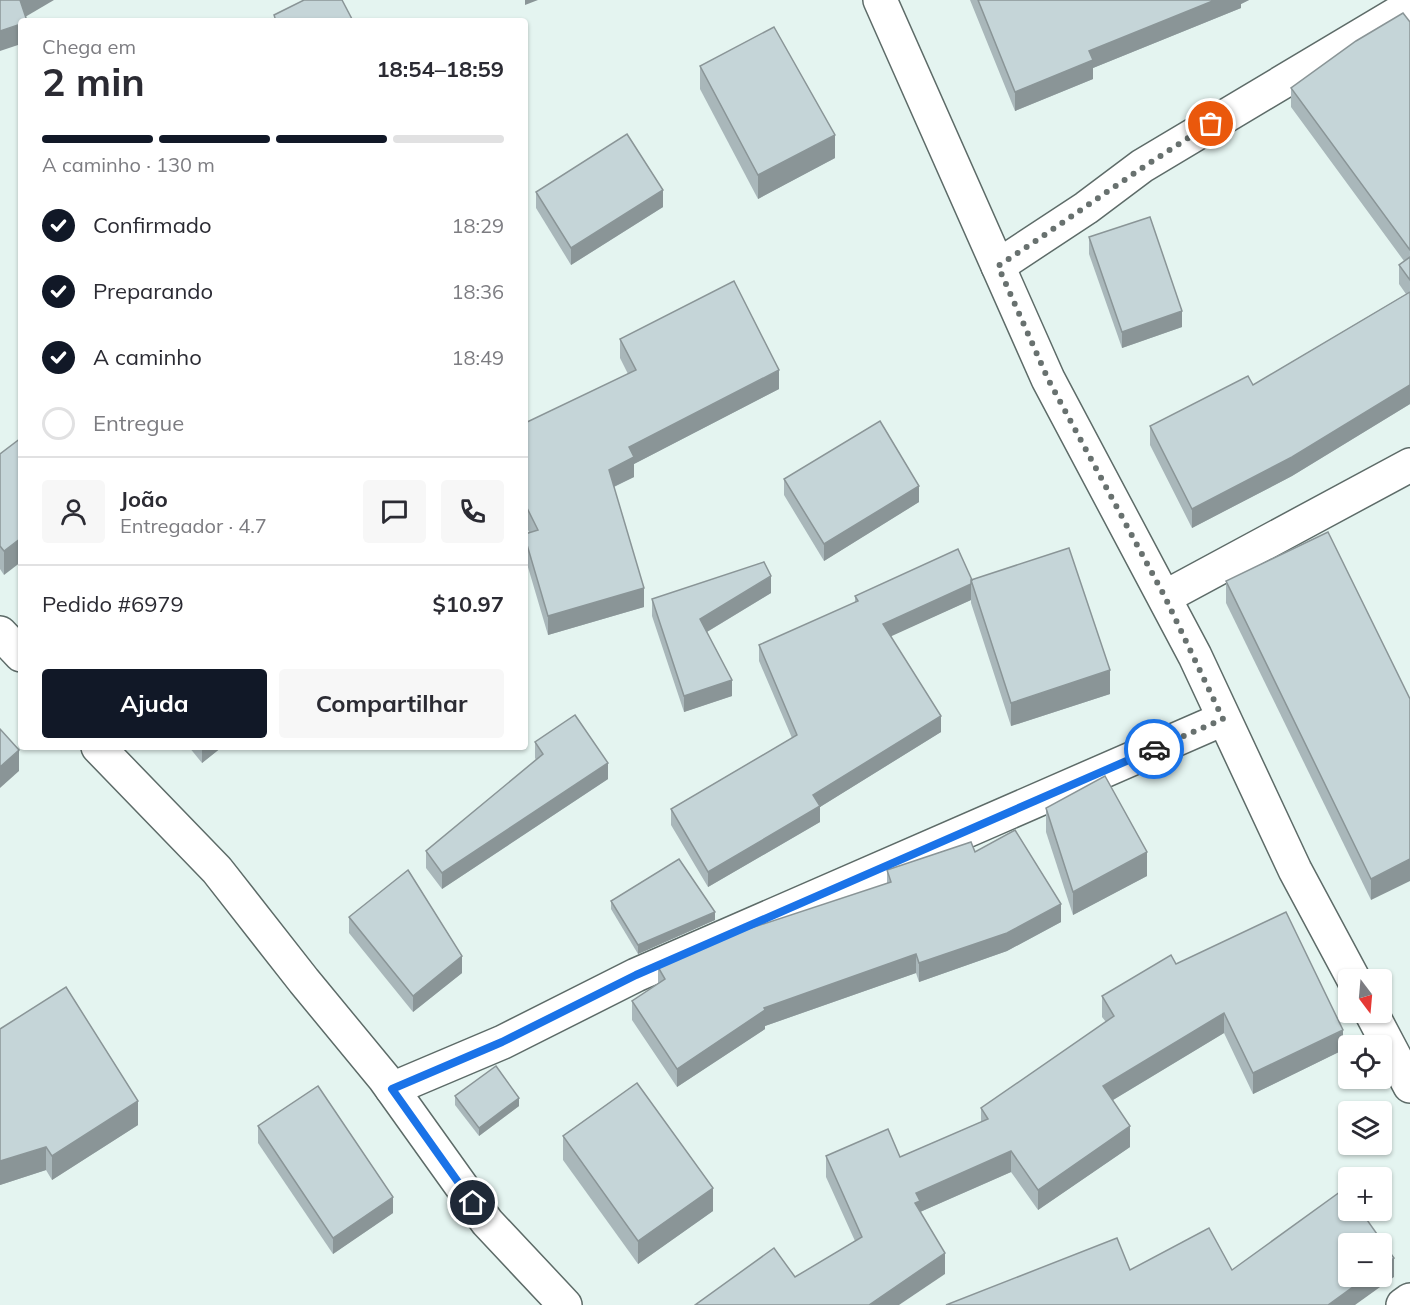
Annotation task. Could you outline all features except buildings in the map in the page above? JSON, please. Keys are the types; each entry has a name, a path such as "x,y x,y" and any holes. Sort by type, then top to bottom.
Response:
{"street":[{"path":"880,0 1048,379 1165,597 1295,870 1348,969"},
{"path":"998,266 1086,208 1142,166 1410,6"},
{"path":"1165,597 1410,465"},
{"path":"0,633 18,652"},
{"path":"392,1089 502,1042 636,975 1223,719"},
{"path":"101,750 217,870 392,1089 487,1221 565,1305"},
{"path":"1377,1023 1410,1086"},
{"path":"1403,1305 1410,1300"}],"way so far":[{"path":"1154,749 1223,719 1165,597 1048,379 998,266 1086,208 1142,166 1211,124"}],"route":[{"path":"473,1203 392,1089 502,1042 636,975 1154,749"}]}
